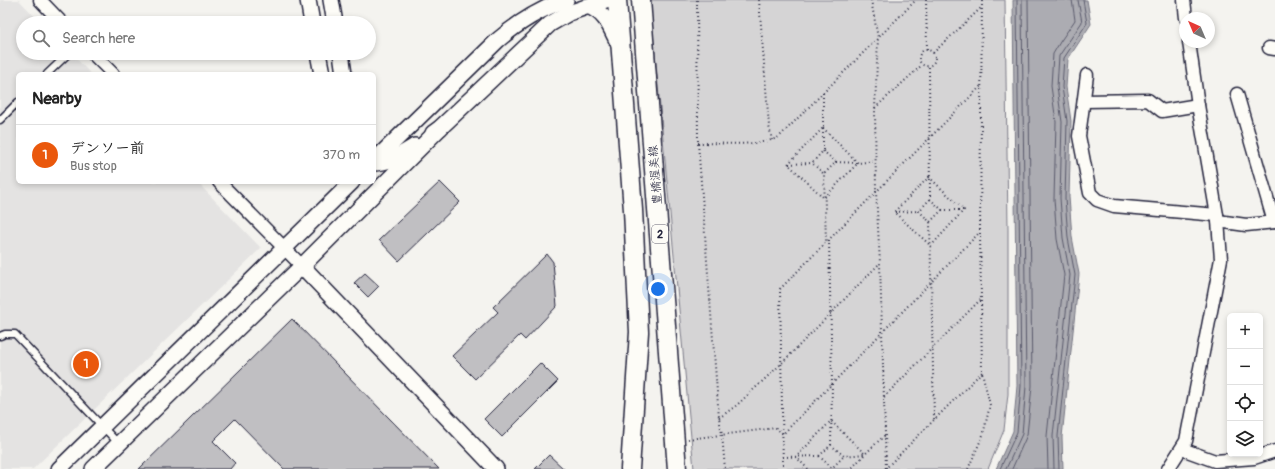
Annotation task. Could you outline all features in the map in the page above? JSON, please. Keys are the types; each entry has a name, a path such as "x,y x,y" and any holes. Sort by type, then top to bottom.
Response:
{"main road":[{"name":"豊橋渥美線","path":"617,0 633,210 638,332 630,469"},
{"name":"豊橋渥美線","path":"638,4 677,469"}],"street":[{"path":"40,0 55,16"},
{"path":"308,0 311,16"},
{"path":"331,0 334,16"},
{"path":"376,160 511,28 552,4 567,0"},
{"path":"93,469 302,266 440,128 550,24 568,12 606,0"},
{"path":"1184,0 1185,12"},
{"path":"588,6 598,11 606,18 622,51"},
{"path":"1168,469 1186,441 1221,260 1217,218 1190,48"},
{"path":"99,60 111,72"},
{"path":"319,60 322,72"},
{"path":"342,60 344,72"},
{"path":"1088,75 1080,136 1090,193 1097,200 1114,206 1217,218 1246,225 1274,216 1237,94"},
{"path":"1084,100 1148,100 1162,111 1198,105"},
{"path":"376,162 380,163 390,160 440,128"},
{"path":"376,146 380,147 393,142"},
{"path":"375,193 378,187 376,174"},
{"path":"221,184 302,266 496,469"},
{"path":"326,208 335,184"},
{"path":"59,469 350,184"},
{"path":"1182,449 1215,461 1254,458 1275,451"}],"lane":[{"path":"49,72 62,60"},
{"path":"0,120 16,104"},
{"path":"0,336 5,334 16,334 119,444"}],"path":[{"path":"697,0 698,143 719,418 725,469"},
{"path":"759,0 769,126 772,140"},
{"path":"871,0 878,38 875,108 876,192 880,263 886,468"},
{"path":"698,143 756,143 779,137 916,0"},
{"path":"926,0 927,50"},
{"path":"968,469 983,435 990,405 982,372 980,233 982,0"},
{"path":"933,52 982,7"},
{"path":"927,50 933,52 936,58 933,64 928,67 922,65 918,59 921,53 927,50"},
{"path":"875,108 922,65"},
{"path":"894,212 919,211 930,199 928,67"},
{"path":"783,469 780,289 981,86"},
{"path":"812,163 823,151 823,93"},
{"path":"823,128 858,163"},
{"path":"788,164 823,128"},
{"path":"823,151 836,162 858,163 876,161"},
{"path":"826,242 824,174 836,162"},
{"path":"788,164 812,163 824,174"},
{"path":"824,198 858,163"},
{"path":"788,164 824,198"},
{"path":"929,176 964,210"},
{"path":"894,212 929,176"},
{"path":"930,199 942,210 964,210"},
{"path":"934,420 930,222 942,210"},
{"path":"930,246 964,210"},
{"path":"919,211 930,222"},
{"path":"894,212 930,246"},
{"path":"782,434 931,281 980,233"},
{"path":"783,457 820,456 831,445 832,384 829,240"},
{"path":"719,418 736,405 781,364 880,263"},
{"path":"884,397 981,299"},
{"path":"886,468 982,372"},
{"path":"831,421 865,454"},
{"path":"796,457 831,421"},
{"path":"674,441 776,428 782,434"},
{"path":"851,469 885,435"},
{"path":"831,445 844,456"},
{"path":"820,456 832,469 844,456 865,454"},
{"path":"796,457 808,469"}],"shaded area":[{"path":"0,0 19,0 34,16 16,16 16,60 78,60 89,72 16,72 16,184 199,184 261,248 33,469 0,469"},
{"path":"650,0 1005,0 1008,229 1008,394 1004,430 988,469 694,469"}],"water":[{"path":"1013,0 1087,0 1091,24 1068,59 1066,87 1071,121 1069,197 1072,237 1079,274 1062,437 1063,469 996,469 1013,431 1017,386"}],"building":[{"path":"440,182 460,202 399,261 379,240"},
{"path":"547,254 553,262 557,306 525,340 520,335 475,379 452,356 498,312 493,307"},
{"path":"365,273 379,286 368,297 354,283"},
{"path":"292,319 439,469 284,469 235,419 213,441 235,463 230,469 139,469"},
{"path":"540,363 558,381 502,437 484,419"},
{"path":"549,455 564,469 535,469"}],"place":[{"name":"デンソー前","path":"86,364"}]}
